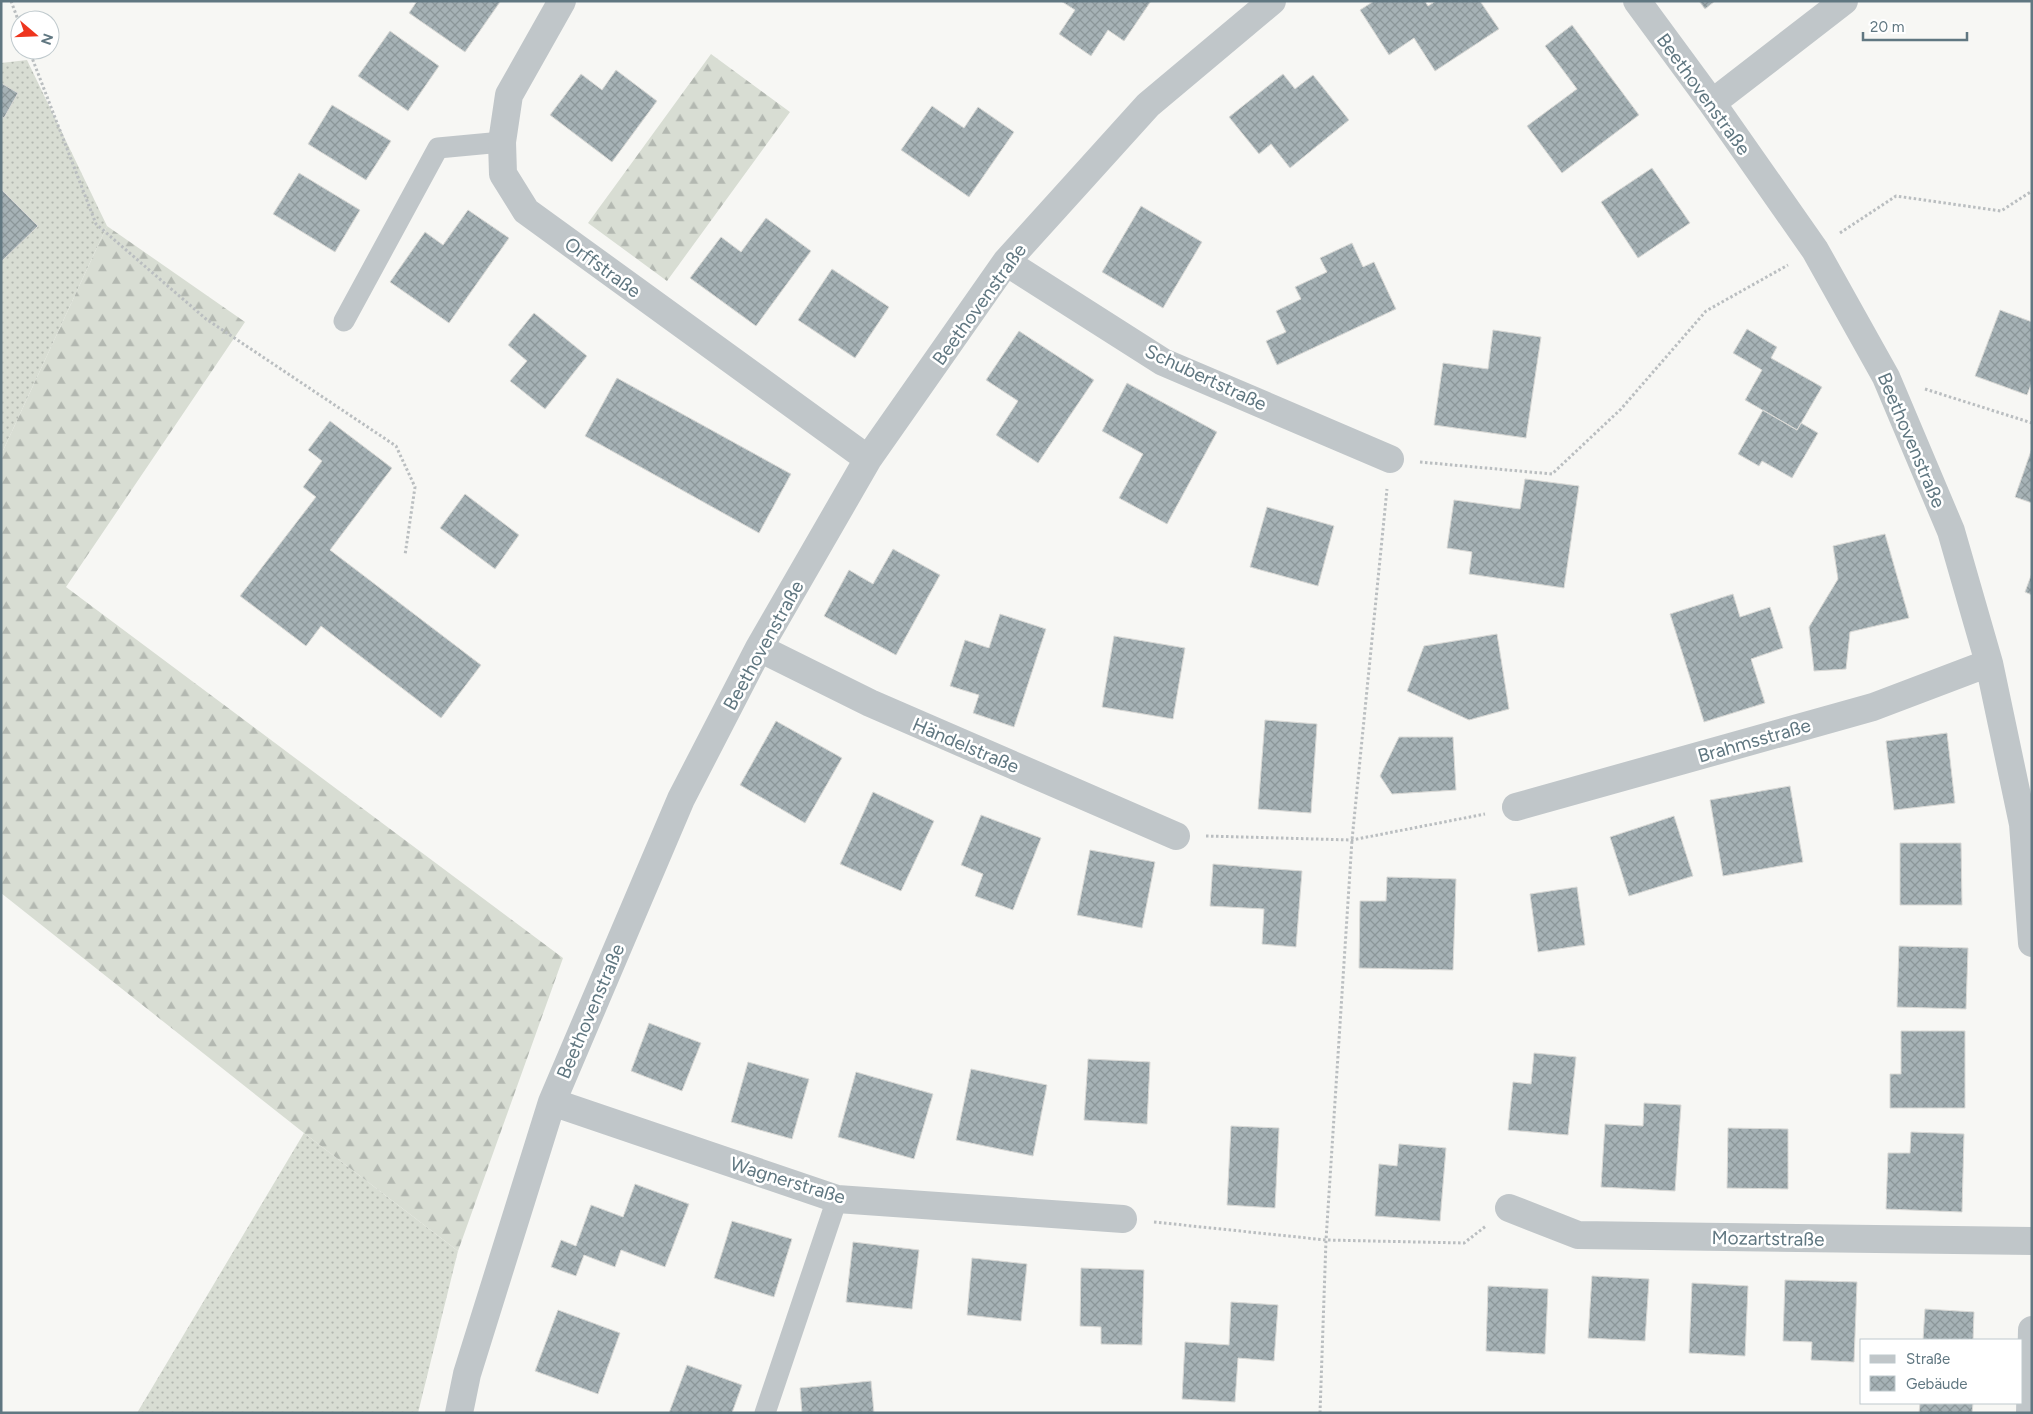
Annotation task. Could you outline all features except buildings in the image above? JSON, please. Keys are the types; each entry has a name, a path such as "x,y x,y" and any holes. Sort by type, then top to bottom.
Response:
{"street":[{"name":"Orffstraße","path":"562,1 509,95 502,142 503,174 526,211 868,459"},
{"name":"Beethovenstraße","path":"460,1413 467,1374 552,1102 681,799 759,648 868,459 1006,262 1148,105 1272,1"},
{"name":"Beethovenstraße","path":"1637,1 1712,103 1815,250 1886,377 1951,531 1989,663 2023,824 2032,943"},
{"path":"1712,103 1844,1"},
{"name":"Schubertstraße","path":"1006,262 1163,362 1390,459"},
{"name":"Händelstraße","path":"759,648 870,703 1176,836"},
{"name":"Brahmsstraße","path":"1516,807 1872,707 1989,663"},
{"name":"Wagnerstraße","path":"552,1102 837,1199 1123,1219"},
{"name":"Mozartstraße","path":"1509,1208 1578,1235 2032,1241"},
{"path":"2030,1413 2032,1330"}],"lane":[{"path":"344,321 438,148 502,142"},
{"path":"765,1413 837,1199"}],"path":[{"path":"33,60 96,224 206,319 396,446 415,487 405,555"},
{"path":"1320,1413 1326,1240 1352,840 1390,459 1552,474 1621,409 1706,311 1815,250 1896,196 2001,211 2032,191"},
{"path":"1886,377 2032,423"},
{"path":"1176,836 1352,840 1516,807"},
{"path":"1123,1219 1326,1240 1464,1243 1509,1208"}],"green space":[{"path":"711,54 790,112 667,281 588,223"},
{"path":"27,60 107,226 1,455 1,63"},
{"path":"107,226 245,322 66,587 563,958 458,1251 304,1133 1,893 1,455"},
{"path":"304,1133 458,1251 418,1413 137,1413"}]}
